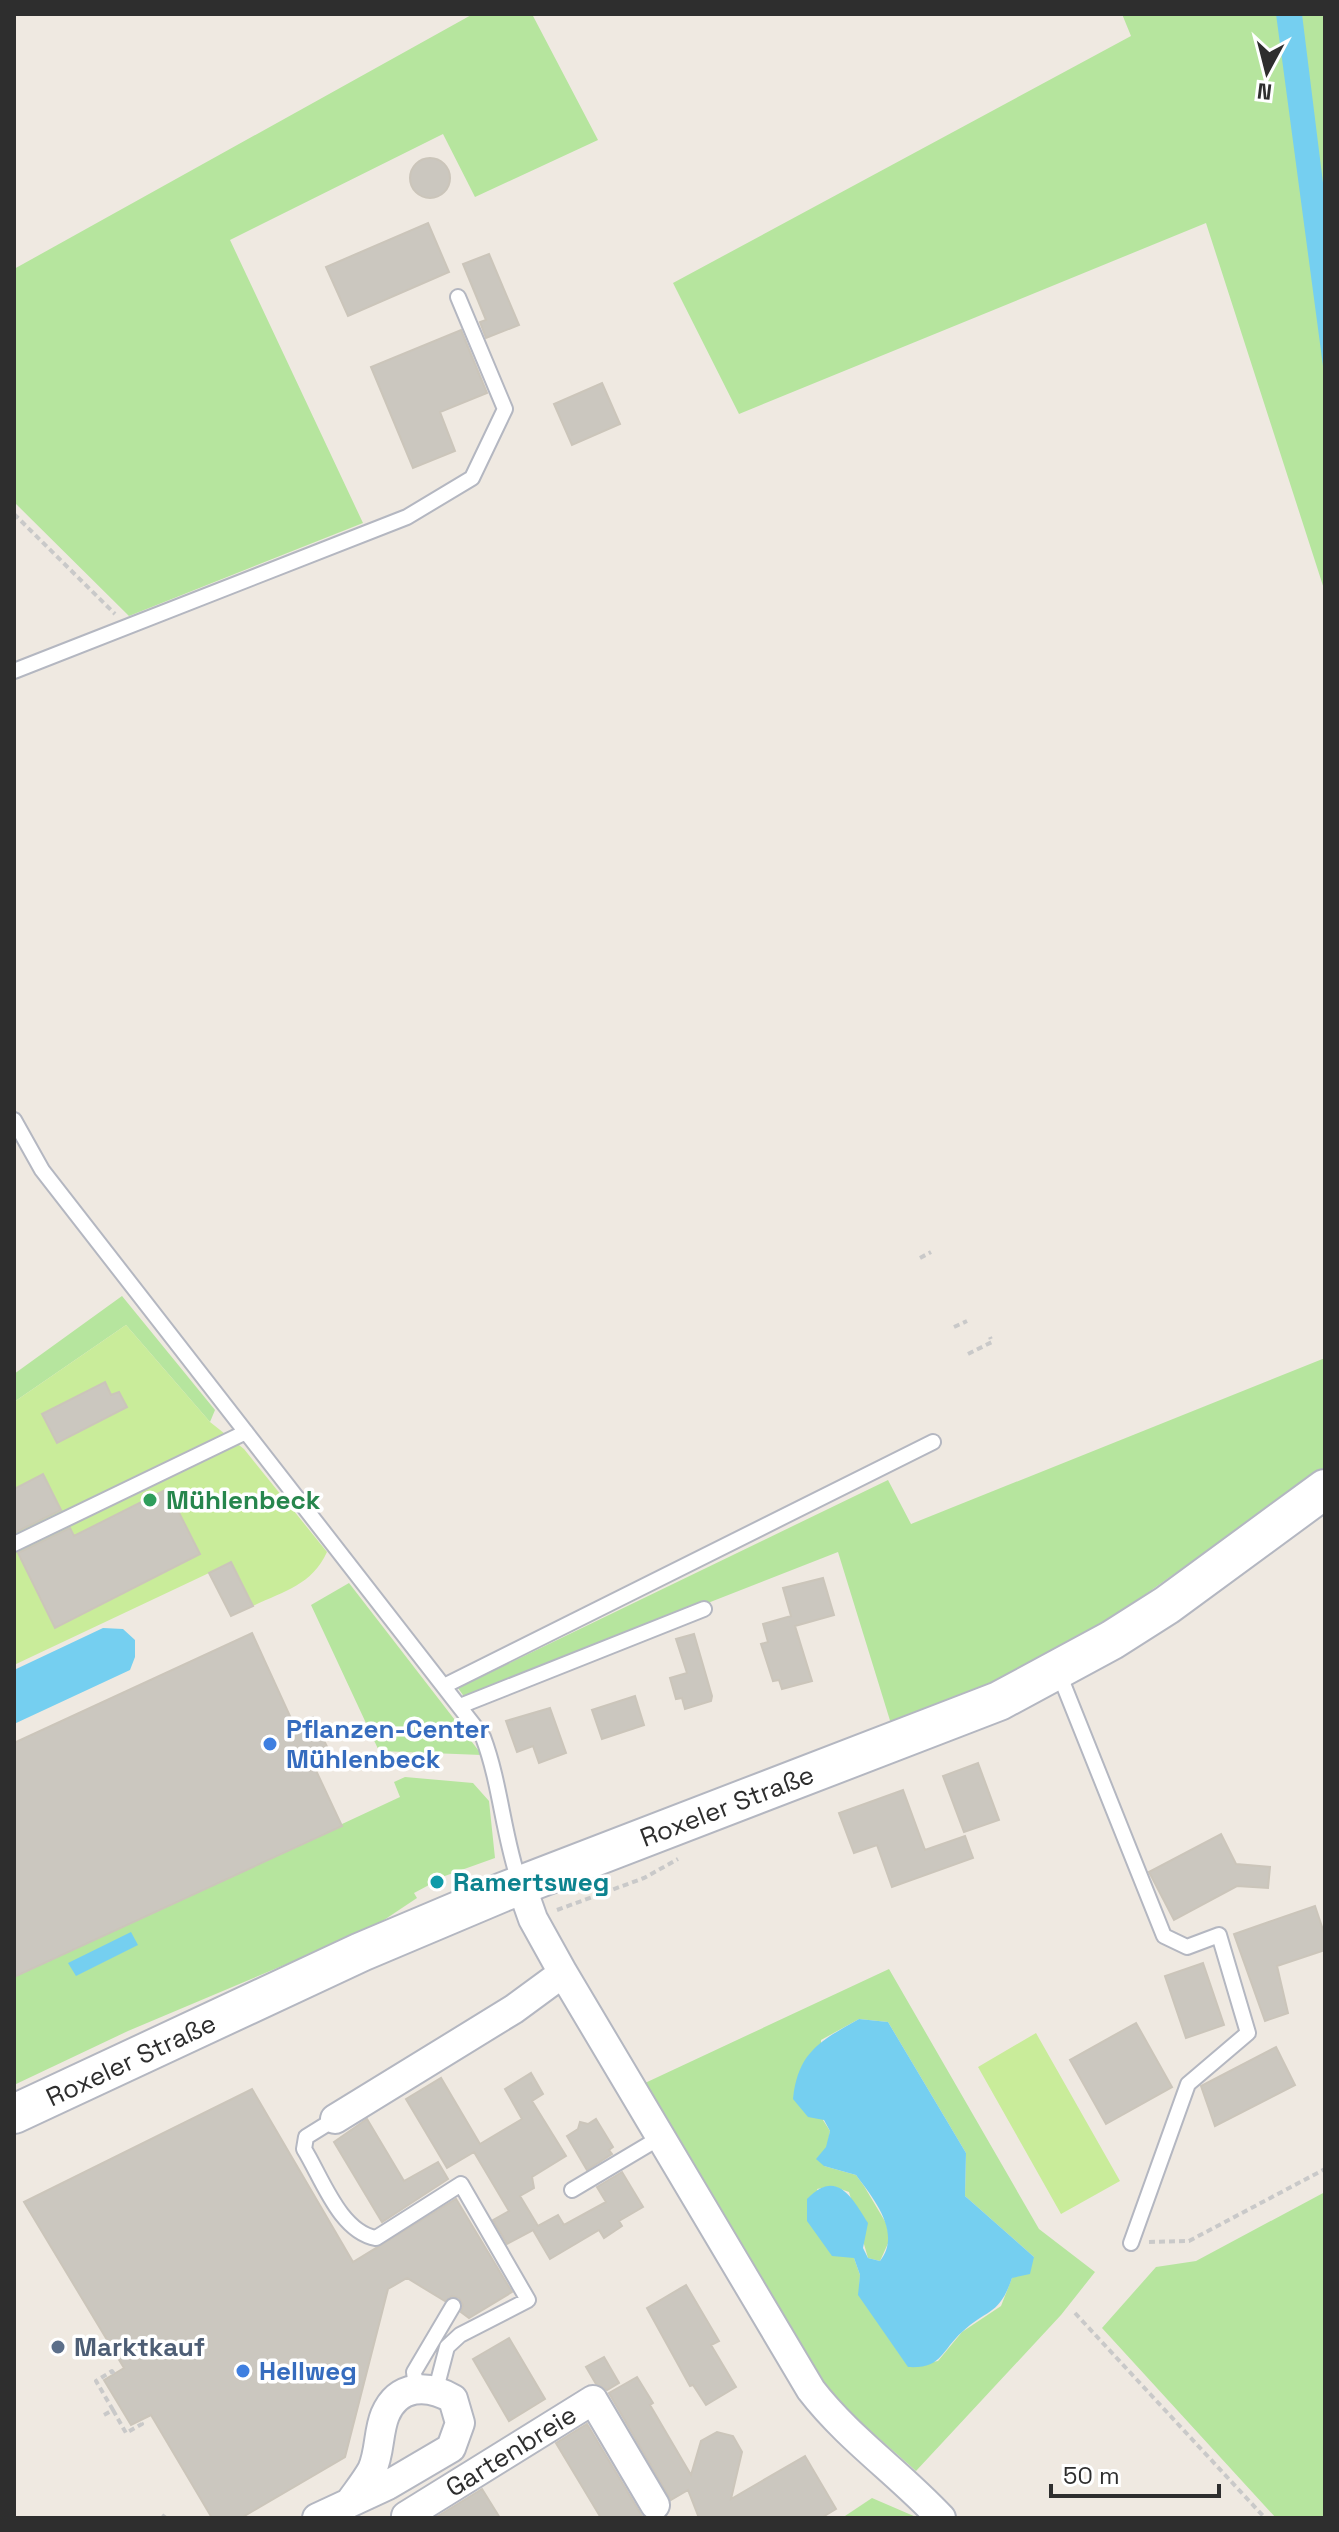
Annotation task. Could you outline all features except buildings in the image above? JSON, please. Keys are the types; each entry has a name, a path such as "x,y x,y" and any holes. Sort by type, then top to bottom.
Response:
{"main road":[{"name":"Roxeler Straße","path":"14,2114 361,1952 521,1885 937,1727 1058,1670 1167,1605 1325,1489"}],"street":[{"path":"521,1885 533,1919 563,1973 811,2390 834,2420 914,2489 941,2518"},
{"path":"335,2119 514,2009 544,1983 563,1973"},
{"path":"350,2502 371,2471 385,2415 398,2397 426,2388"},
{"name":"Gartenbreie","path":"317,2518 388,2485 451,2448 460,2423 453,2399 426,2388"},
{"name":"Gartenbreie","path":"388,2485 407,2517 593,2400 655,2505"}],"lane":[{"path":"14,671 125,624 407,517 472,478 505,409 458,297"},
{"path":"14,1120 42,1170 483,1737 495,1770 510,1855 521,1885"},
{"path":"14,1544 246,1432"},
{"path":"444,1686 933,1442"},
{"path":"460,1706 704,1609"},
{"path":"1058,1670 1164,1936 1187,1947 1219,1935 1248,2033 1188,2084 1131,2243"},
{"path":"335,2119 306,2137 304,2149 348,2222 361,2235 376,2238 461,2184 528,2300 460,2335 447,2347 426,2388 414,2372 453,2306"},
{"path":"572,2190 661,2137"}],"path":[{"path":"14,514 125,624"},
{"path":"920,1258 931,1252"},
{"path":"954,1327 967,1321"},
{"path":"968,1354 992,1342 990,1337"},
{"path":"1131,2243 1189,2241 1325,2169"},
{"path":"1075,2313 1265,2518"},
{"path":"114,2374 112,2371 96,2381 126,2433 142,2424 140,2421"},
{"path":"104,2415 113,2410"}],"green space":[{"path":"473,14 532,14 598,140 475,197 443,134 230,240 363,523 129,616 14,502 14,269"},
{"path":"1122,14 1325,14 1325,592 1206,223 739,414 673,283 1131,36"},
{"path":"122,1296 215,1410 210,1422 126,1325 14,1402 14,1374"},
{"name":"Mühlenbeck","path":"126,1325 210,1422 244,1449 327,1552 305,1580 253,1606 209,1573 14,1665 14,1402"},
{"path":"1325,1358 1325,1467 1043,1667 892,1727 838,1552 465,1698 458,1688 888,1480 911,1524"},
{"path":"349,1583 482,1755 379,1751 311,1605"},
{"path":"405,1777 473,1783 489,1801 495,1858 428,1882 429,1885 414,1893 417,1898 372,1928 128,2031 14,2085 14,1977 400,1797 394,1782"},
{"path":"889,1969 1039,2229 1095,2272 1061,2315 916,2471 812,2379 645,2083","holes":["859,2019 888,2022 966,2153 965,2196 1034,2257 1012,2278 1001,2306 962,2332 938,2361 908,2366 859,2295 860,2275 854,2258 817,2189 832,2186 849,2192 868,2258 880,2261 890,2239 886,2223 856,2175 824,2166 830,2131 823,2120 821,2040"]},
{"path":"1036,2033 1120,2181 1061,2214 978,2067"},
{"path":"1325,2192 1325,2518 1276,2518 1102,2328 1156,2267 1196,2261"},
{"path":"872,2498 916,2517 917,2518 842,2518"}],"water":[{"path":"1276,14 1302,14 1325,199 1325,381"},
{"path":"103,1628 123,1629 135,1640 135,1657 130,1670 14,1724 14,1670"},
{"path":"131,1932 138,1945 76,1976 68,1963"},
{"path":"859,2019 888,2022 966,2153 965,2196 1034,2257 1030,2274 1012,2278 1002,2299 992,2310 962,2332 934,2362 919,2367 908,2367 858,2295 860,2275 854,2258 832,2256 807,2221 807,2199 818,2190 835,2186 850,2196 868,2223 863,2248 868,2258 880,2261 886,2250 887,2228 877,2205 856,2175 824,2166 816,2159 826,2147 830,2131 824,2120 808,2117 793,2099 800,2070 813,2050"}],"place":[{"name":"Mühlenbeck","path":"150,1500"},
{"name":"Pflanzen-Center Mühlenbeck","path":"270,1744"},
{"name":"Ramertsweg","path":"437,1882"},
{"name":"Marktkauf","path":"58,2347"},
{"name":"Hellweg","path":"243,2371"}]}
